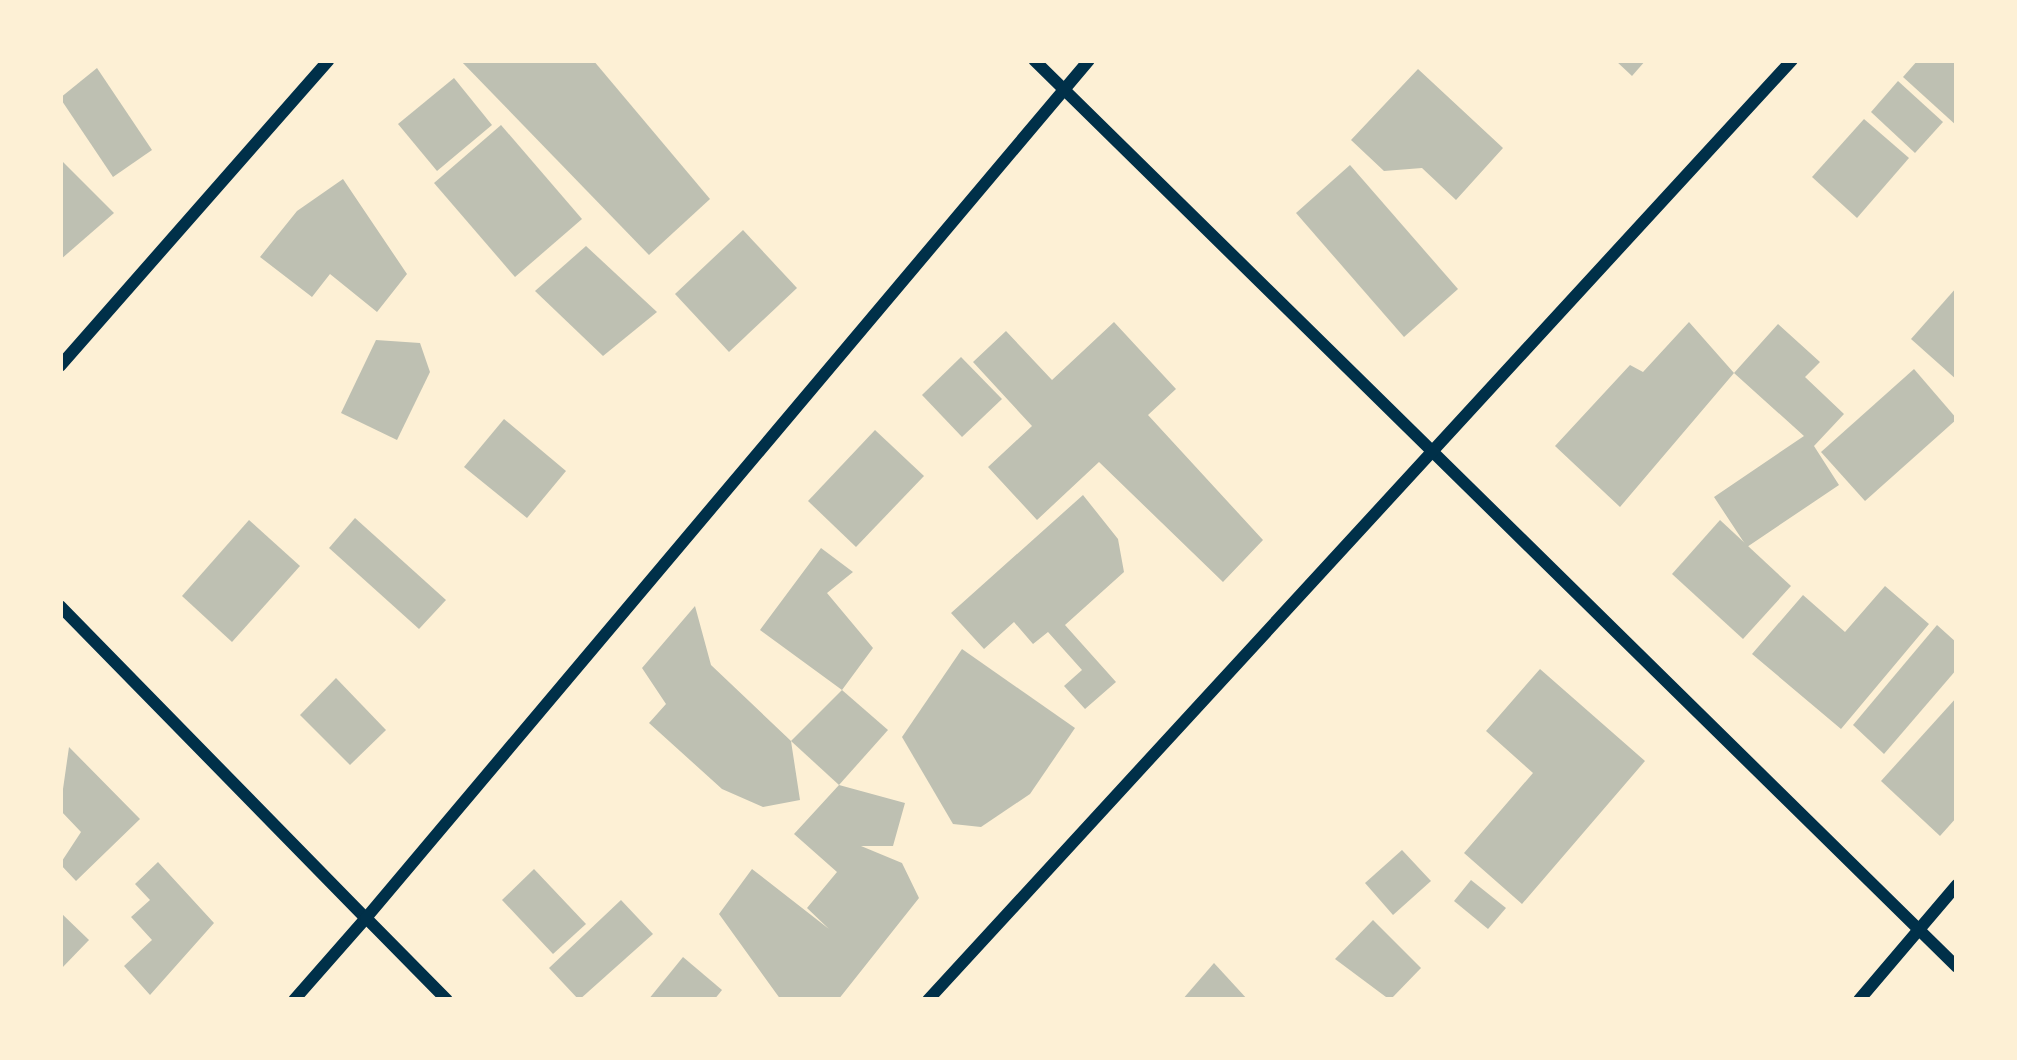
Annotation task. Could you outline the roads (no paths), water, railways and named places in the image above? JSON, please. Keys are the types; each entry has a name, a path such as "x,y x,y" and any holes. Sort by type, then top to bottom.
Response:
{"street":[{"path":"60,366 329,60"},
{"path":"1034,60 1957,967"},
{"path":"294,1000 1089,60"},
{"path":"928,1000 1792,60"},
{"path":"60,606 448,1000"},
{"path":"1859,1000 1957,885"}]}
